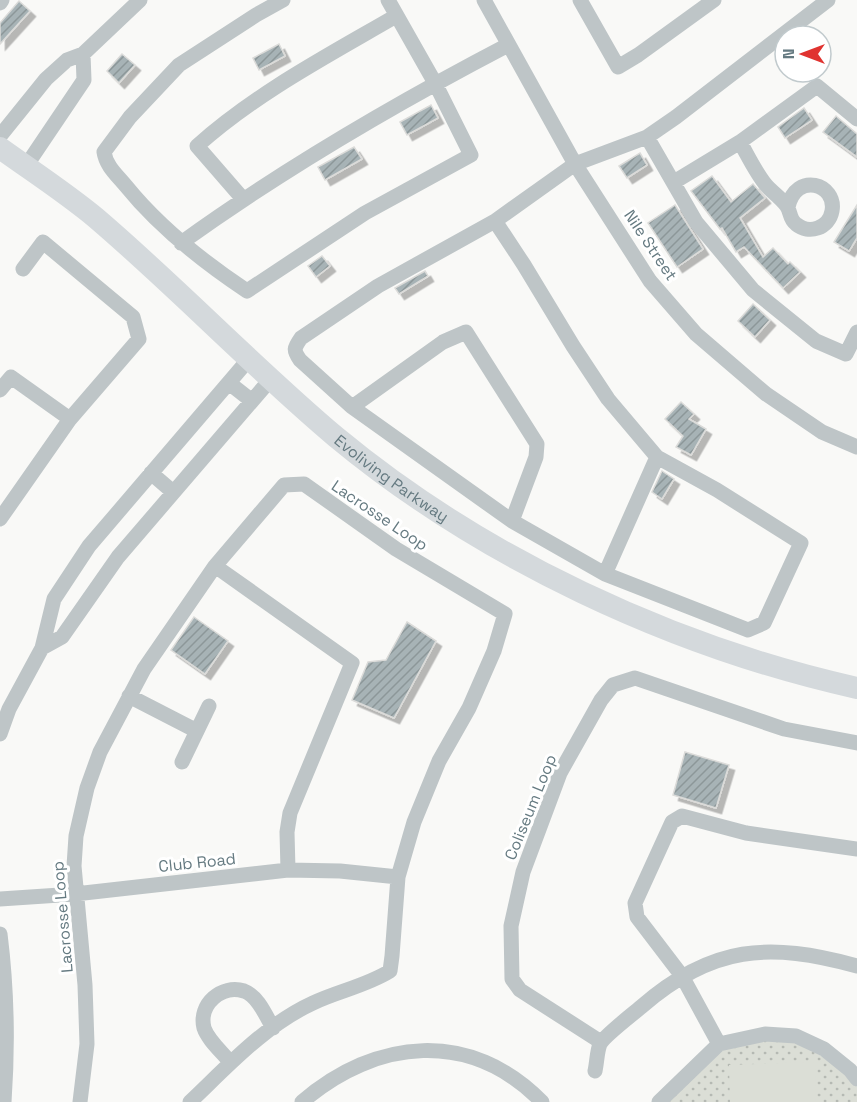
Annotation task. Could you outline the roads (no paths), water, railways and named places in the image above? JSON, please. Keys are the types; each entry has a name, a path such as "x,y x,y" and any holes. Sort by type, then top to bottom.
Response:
{"street":[{"path":"0,136 46,79 67,60 83,54 140,0"},
{"path":"283,0 179,65 130,117 104,152 106,162 144,208 181,243 247,291 365,213 471,155 435,83 388,0"},
{"name":"Nile Street","path":"484,0 575,164 650,281 696,334 766,394 822,432 857,447"},
{"path":"581,0 618,67 714,0"},
{"path":"495,221 608,399 657,457 717,490 801,543 764,623 748,630 605,574 512,521 352,406 300,360 294,348 301,338 378,286 495,221 575,164 647,137 828,0"},
{"path":"243,199 197,146 290,77 396,16"},
{"path":"181,243 243,199 435,83 508,45"},
{"path":"26,166 84,80 83,54"},
{"path":"674,182 740,142 817,86 857,119"},
{"path":"647,137 696,222 753,290 816,341 846,354 857,332"},
{"path":"740,142 766,185 788,207"},
{"name":"Evoliving Parkway","path":"0,148 94,216 270,380 338,438 425,503 523,562 626,613 768,666 857,688"},
{"path":"0,519 70,419 139,339 133,317 43,242 23,268"},
{"path":"352,406 443,342 466,332 537,444 536,457 512,521"},
{"path":"0,734 9,709 42,648 54,599 89,546 249,359"},
{"path":"0,390 12,370 70,419"},
{"path":"42,648 62,637 118,557 270,380"},
{"path":"229,382 252,401"},
{"path":"605,574 657,457"},
{"path":"151,473 173,492"},
{"name":"Lacrosse Loop","path":"80,1102 87,1044 81,933 75,894 74,866 76,836 87,788 100,752 144,669 215,566 284,484 304,484 396,549 505,614 494,651 469,708 439,761 414,822 398,877 390,970 376,979 311,1003 273,1028 230,1062 190,1102"},
{"path":"215,566 352,663 290,813 287,832 288,870"},
{"name":"Coliseum Loop","path":"601,1042 520,990 512,979 511,926 523,872 560,773 600,700 613,685 635,678 784,729 857,743"},
{"path":"129,696 197,731"},
{"path":"182,762 209,706"},
{"path":"720,1044 682,976 637,917 634,903 672,822 682,816 746,833 857,849"},
{"name":"Club Road","path":"0,899 75,894 288,870 340,870 398,877"},
{"path":"0,934 6,998 7,1049 4,1102"},
{"path":"595,1071 601,1042 647,1001 682,976 704,964 729,955 768,951 820,956 857,966"},
{"path":"230,1062 204,1028 204,1011 213,997 229,989 245,992 258,1003 273,1028"},
{"path":"659,1102 720,1044 765,1034 796,1036 824,1049 850,1070 857,1079"},
{"path":"302,1102 330,1081 361,1063 392,1053 417,1051 454,1053 480,1060 509,1074 542,1102"}]}
